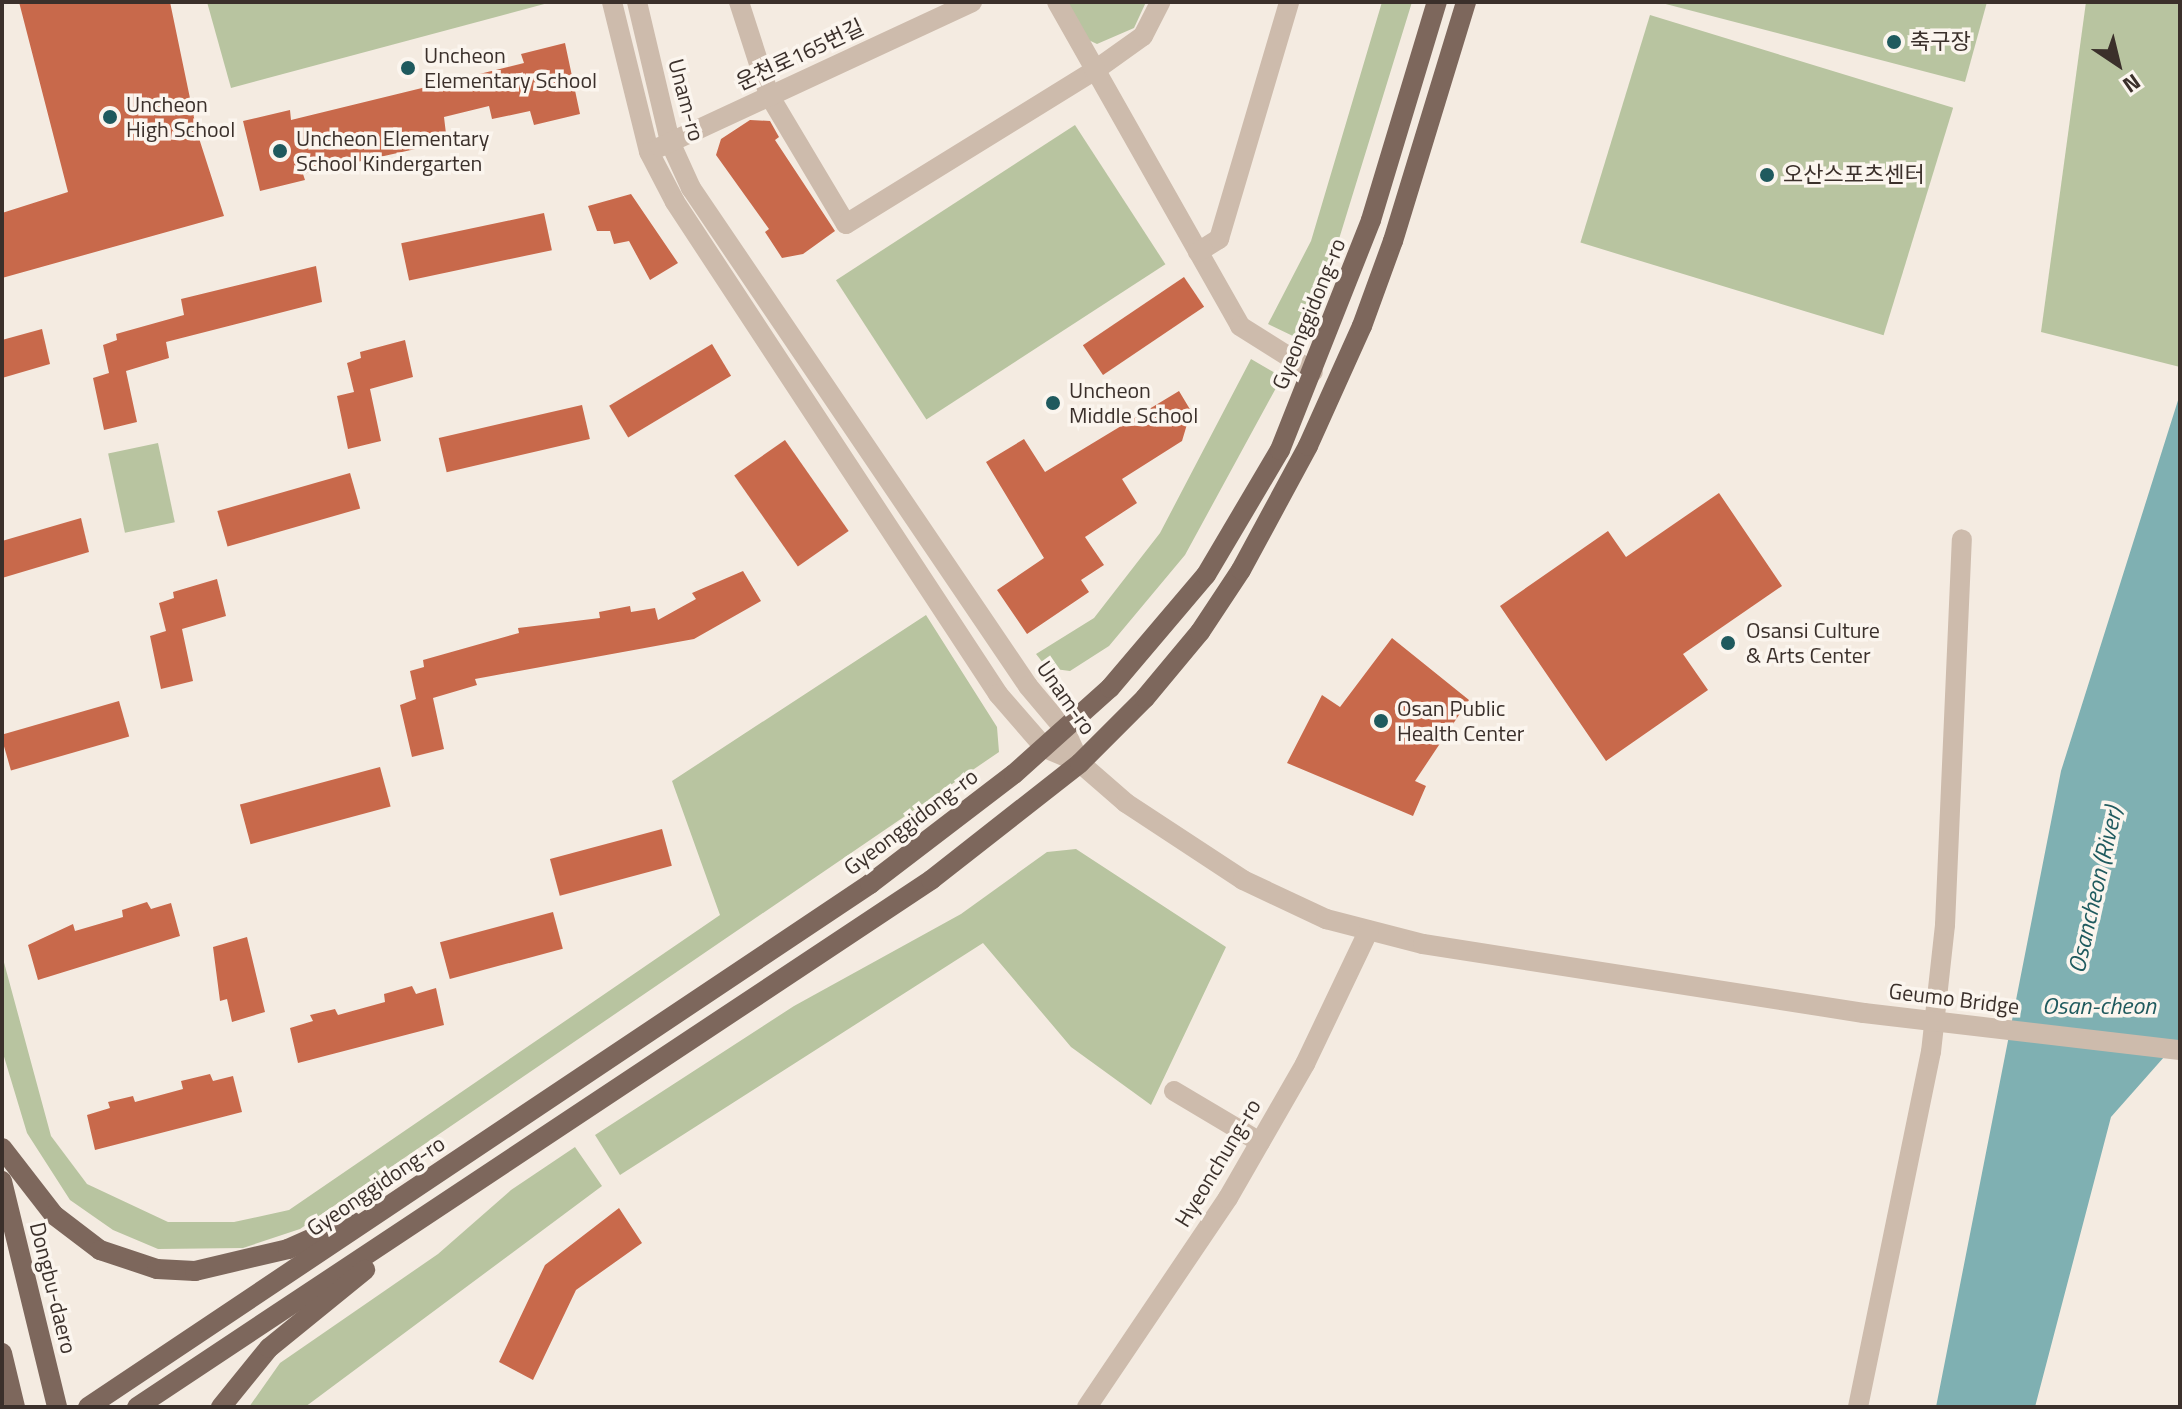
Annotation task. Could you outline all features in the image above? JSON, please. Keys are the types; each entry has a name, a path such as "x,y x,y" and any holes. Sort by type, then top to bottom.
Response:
{"main road":[{"name":"Gyeonggidong-ro","path":"88,1407 881,876 1045,748 1156,637 1206,575 1254,500 1313,372 1371,220 1437,2"},
{"path":"137,1407 931,880 1080,763 1145,698 1200,632 1241,570 1302,458 1362,326 1393,241 1466,2"},
{"path":"2,1148 54,1215 100,1250 157,1269 195,1271 288,1249 402,1198"},
{"path":"221,1407 269,1348 500,1165"},
{"name":"Dongbu-daero","path":"2,1181 8,1237 57,1407"},
{"path":"2,1353 15,1407"}],"street":[{"name":"Unam-ro","path":"612,2 649,152 675,202 998,694 1045,748 1080,763"},
{"name":"Unam-ro","path":"637,2 670,142 691,188 1028,686 1065,730 1080,763"},
{"path":"739,2 769,95 846,224 1094,71 1143,36 1160,2"},
{"name":"운천로165번길","path":"649,152 972,2"},
{"path":"1057,2 1240,326 1313,372"},
{"path":"1198,252 1219,239 1289,2"},
{"path":"1858,1407 1931,1052 1945,925 1962,539"},
{"name":"Geumo Bridge","path":"1080,763 1126,803 1243,880 1326,919 1423,944 1864,1013 2180,1050"},
{"name":"Hyeonchung-ro","path":"1087,1407 1260,1142 1305,1064 1369,930"},
{"path":"1174,1091 1260,1142"}],"green space":[{"path":"207,2 548,2 548,3 231,88"},
{"path":"1066,2 1146,2 1134,28 1097,44 1080,36"},
{"path":"1382,2 1412,2 1339,239 1295,337 1268,324 1311,241"},
{"name":"축구장","path":"1658,2 1987,2 1965,82"},
{"path":"2086,2 2180,2 2180,367 2041,332"},
{"name":"오산스포츠센터","path":"1650,15 1953,108 1884,335 1580,243"},
{"path":"1075,125 1165,264 926,419 836,280"},
{"path":"1251,359 1282,377 1185,555 1109,646 1070,671 1047,668 1036,654 1094,618 1160,533"},
{"path":"158,443 175,522 125,533 108,454"},
{"path":"926,615 997,727 999,752 300,1229 243,1248 158,1249 113,1230 70,1200 27,1133 2,1050 2,955 51,1136 87,1184 168,1222 234,1222 289,1210 720,915 672,781"},
{"path":"1076,849 1226,947 1151,1105 1071,1047 983,943 620,1175 595,1135 794,1006 961,914 1047,852"},
{"path":"575,1147 602,1186 305,1407 249,1407 280,1363 438,1254 511,1190"}],"water":[{"name":"Osan-cheon","path":"2180,394 2180,1039 2111,1117 2035,1407 1936,1407 2061,771"}],"building":[{"name":"Uncheon High School","path":"19,2 170,2 197,132 224,216 2,278 2,213 68,192"},
{"path":"565,43 580,114 534,125 530,111 492,119 489,106 444,117 447,142 303,174 305,180 260,191 243,121 290,110 291,120 524,63 521,54"},
{"path":"750,120 770,121 779,137 775,140 835,231 803,254 782,258 765,232 769,229 716,155 721,139"},
{"path":"631,194 678,263 650,280 629,241 614,244 610,231 597,231 588,206"},
{"path":"544,213 552,250 409,281 401,243"},
{"path":"316,266 322,302 166,342 169,358 126,371 137,422 104,430 93,378 109,373 103,345 117,340 116,334 184,315 181,299"},
{"path":"1184,277 1204,307 1103,375 1083,345"},
{"path":"42,329 50,364 2,378 2,340"},
{"path":"405,340 413,377 370,389 381,441 348,449 337,396 354,392 347,363 361,358 360,352"},
{"path":"712,344 731,376 628,438 609,406"},
{"path":"1179,391 1191,411 1182,441 1122,479 1137,503 1085,537 1104,565 1081,580 1089,592 1027,634 997,590 1044,558 986,462 1024,439 1045,472"},
{"path":"582,405 590,439 447,472 439,438"},
{"path":"785,440 849,531 798,566 734,476"},
{"path":"350,473 360,509 228,547 217,511"},
{"path":"1719,493 1782,586 1683,654 1708,690 1606,761 1500,606 1608,531 1626,557"},
{"path":"81,518 89,552 2,578 2,541"},
{"path":"743,571 761,601 694,639 475,679 477,685 433,698 444,749 412,757 400,705 416,699 410,671 424,667 423,660 519,633 518,628 600,618 599,612 630,606 631,612 655,608 658,620 696,599 692,593"},
{"path":"217,579 226,616 182,629 193,681 161,689 150,636 166,631 159,603 174,598 173,592"},
{"name":"Osan Public Health Center","path":"1392,638 1469,700 1415,781 1426,786 1413,816 1287,763 1322,695 1340,707"},
{"path":"119,701 129,737 11,770 2,735"},
{"path":"380,767 391,807 251,844 240,805"},
{"path":"662,829 672,866 560,896 550,859"},
{"path":"147,902 151,909 171,903 180,936 38,980 28,945 73,924 75,931 123,917 122,910"},
{"path":"553,912 563,949 450,979 440,942"},
{"path":"247,937 265,1012 232,1022 227,999 220,1001 213,947"},
{"path":"412,986 416,994 436,988 444,1025 298,1063 290,1028 313,1021 310,1015 335,1009 338,1015 385,1002 384,994"},
{"path":"210,1074 213,1081 233,1076 242,1112 95,1150 87,1115 110,1108 108,1102 133,1096 135,1102 183,1089 181,1081"},
{"path":"619,1208 642,1243 576,1290 533,1380 499,1362 545,1265"}],"place":[{"name":"축구장","path":"1894,42"},
{"name":"Uncheon Elementary School","path":"408,68"},
{"name":"Uncheon High School","path":"110,117"},
{"name":"Uncheon Elementary School Kindergarten","path":"280,151"},
{"name":"오산스포츠센터","path":"1767,175"},
{"name":"Uncheon Middle School","path":"1053,403"},
{"name":"Osansi Culture & Arts Center","path":"1728,643"},
{"name":"Osan Public Health Center","path":"1381,721"}],"water label":[{"name":"Osancheon (River)","path":"2095,890"}]}
